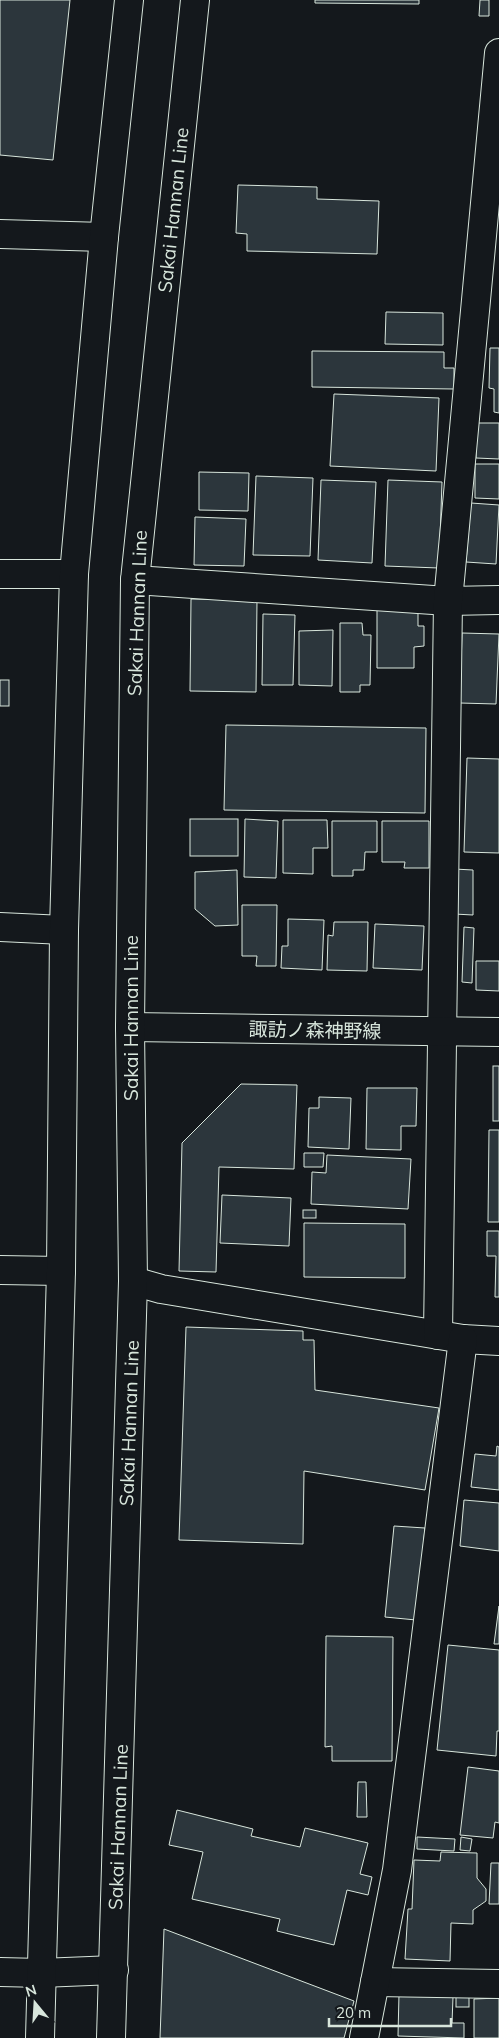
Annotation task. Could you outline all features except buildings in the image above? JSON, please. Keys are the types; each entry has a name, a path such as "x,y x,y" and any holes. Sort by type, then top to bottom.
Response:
{"main road":[{"path":"40,2038 61,1270 64,930 74,574 104,237 129,0"},
{"name":"Sakai Hannan Line","path":"111,2038 133,1281 130,1027 135,580 195,0"},
{"path":"364,2038 397,1870 451,1337 442,1032 448,601 499,53"},
{"path":"0,234 104,237"},
{"path":"0,574 74,574"},
{"path":"135,580 448,601 499,600"},
{"path":"0,927 64,930"},
{"name":"諏訪ノ森神野線","path":"130,1027 499,1032"},
{"path":"0,1270 61,1270"},
{"path":"133,1281 161,1289 451,1337 499,1341"},
{"path":"0,1972 42,1973 114,1970"},
{"path":"375,1982 499,1984"}]}
